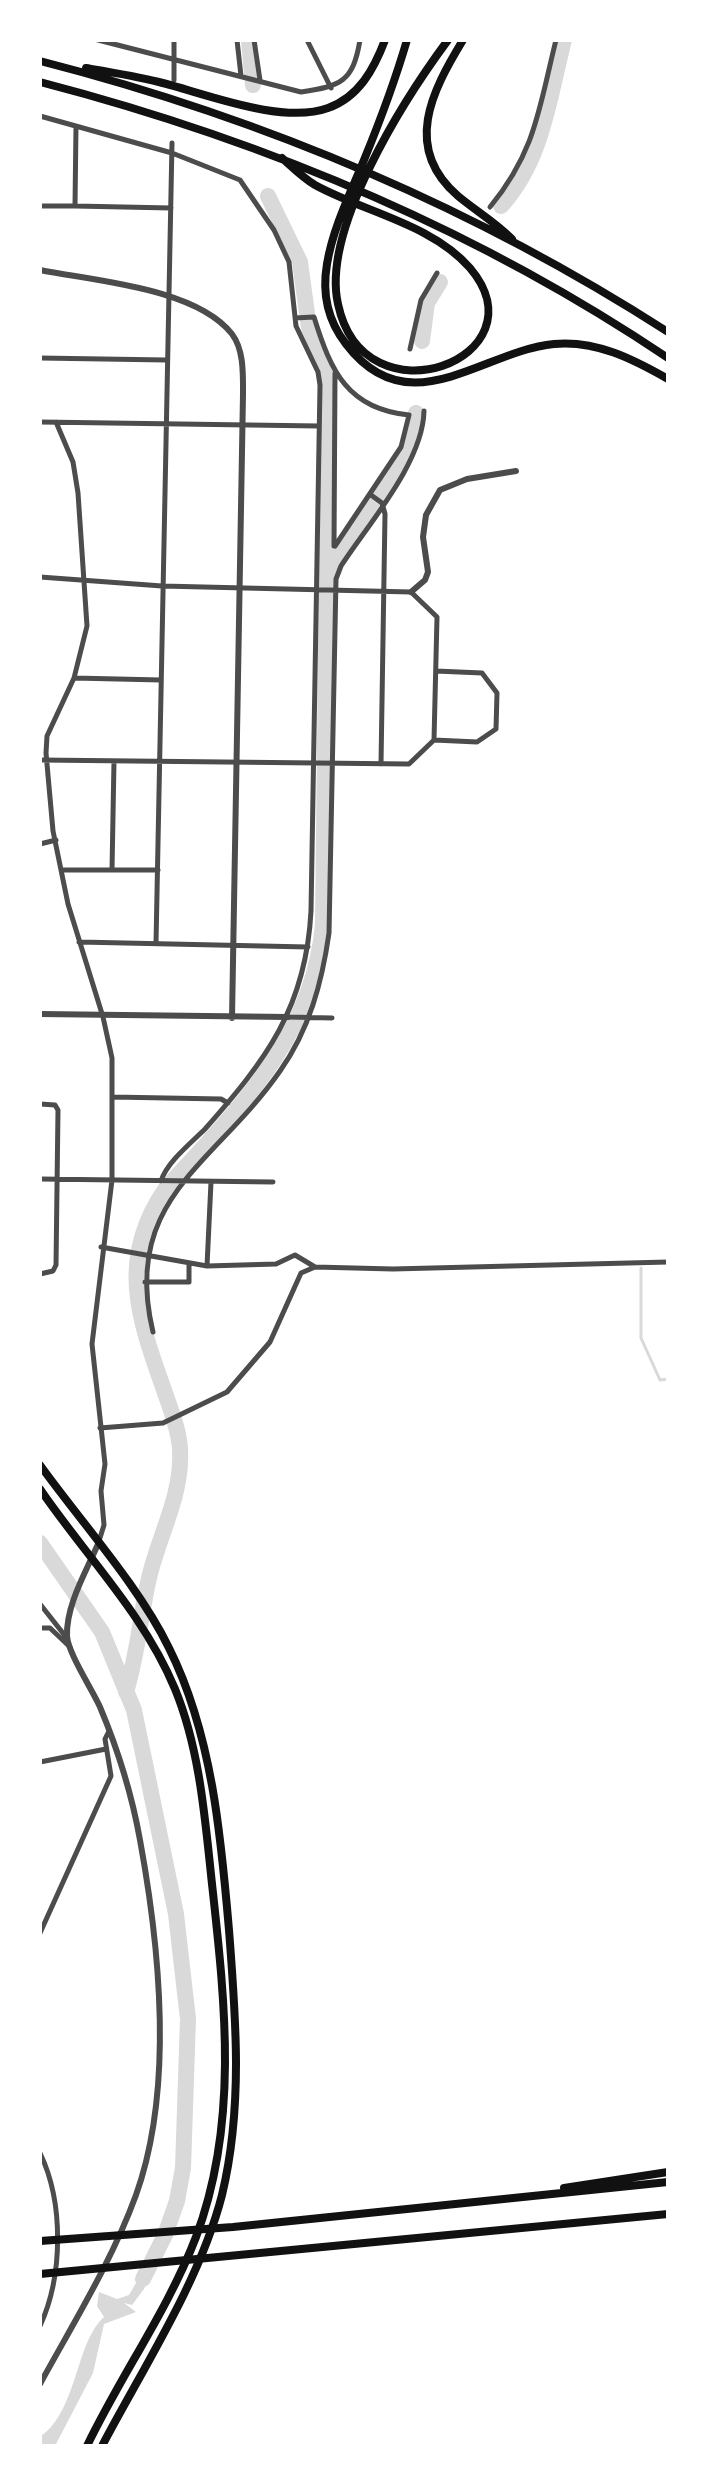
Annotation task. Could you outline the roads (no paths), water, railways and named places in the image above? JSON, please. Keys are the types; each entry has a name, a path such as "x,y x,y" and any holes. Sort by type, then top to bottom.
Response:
{"highway":[{"path":"40,60 131,76 254,106 315,111 339,102 361,84 375,68 385,40"},
{"path":"407,40 329,255 326,301 344,341 369,366 404,381 435,382 460,377 529,349 575,344 613,351 668,379"},
{"path":"282,158 313,184 327,190 376,212 453,252 479,282 486,308 485,325 475,346 461,360 426,372 404,370 378,360 348,329 338,306 336,287 337,265 348,224 377,153 409,93 448,40"},
{"path":"463,40 433,94 426,125 429,153 443,179 458,196 492,219 519,245"},
{"path":"40,60 158,93 389,180 611,295 668,332"},
{"path":"40,82 124,104 333,178 538,279 668,358"},
{"path":"40,1465 154,1621 188,1691 202,1739 217,1823 235,2010 234,2119 221,2195 202,2253 102,2446"},
{"path":"40,1489 130,1610 160,1658 184,1716 206,1826 226,2043 221,2138 211,2189 196,2238 87,2446"},
{"path":"650,2180 668,2172"},
{"path":"40,2241 233,2227 650,2180 668,2182"},
{"path":"40,2274 668,2214"}],"street":[{"path":"98,40 301,92 331,88 344,81 356,62 360,40"},
{"path":"174,40 174,80"},
{"path":"237,40 243,76"},
{"path":"254,40 259,81"},
{"path":"307,40 331,88"},
{"path":"490,207 513,179 529,148 556,40"},
{"path":"40,116 172,153 240,180 253,197 289,262 297,318 318,372 318,588 308,947 288,1017 263,1061 161,1181"},
{"path":"75,206 76,126"},
{"path":"156,943 172,143"},
{"path":"40,206 171,208"},
{"path":"40,270 167,296 202,309 237,342 243,368 232,1018"},
{"path":"410,349 421,300 437,273"},
{"path":"297,318 311,317 335,372 368,407 409,415 401,447 371,495 333,546 335,372"},
{"path":"40,358 166,360"},
{"path":"153,1332 145,1282 147,1256 159,1216 269,1087 309,1018 329,933 334,588 341,566 419,443 424,411"},
{"path":"40,422 319,426"},
{"path":"56,422 73,462 86,581 87,636 74,678 47,736 44,760 56,840 79,942 110,1045 112,1097 112,1180 101,1247 92,1344 105,1464 101,1491 104,1525 80,1583 67,1638"},
{"path":"411,592 428,572 423,537 426,515 440,490 467,479 516,471"},
{"path":"371,495 381,503 385,514 381,764"},
{"path":"40,577 162,586 383,589 411,592 437,617 434,740 409,764 44,760"},
{"path":"434,740 477,742 496,729 497,693 482,673 436,671"},
{"path":"74,678 161,680"},
{"path":"112,870 114,761"},
{"path":"40,844 56,840"},
{"path":"63,870 158,870"},
{"path":"79,942 308,947"},
{"path":"40,1014 332,1018"},
{"path":"112,1097 221,1099 228,1103"},
{"path":"40,1104 55,1105 58,1110 56,1265 53,1271 40,1274"},
{"path":"40,1179 273,1182"},
{"path":"207,1266 211,1182"},
{"path":"101,1247 207,1266 276,1264 295,1255 315,1267"},
{"path":"100,1428 163,1423 180,1418 227,1392 270,1342 301,1273 315,1267 393,1269 668,1262"},
{"path":"145,1282 189,1282 189,1264"},
{"path":"40,1604 67,1638 109,1731 140,1839 154,1942 160,2060 152,2132 136,2193 105,2264 40,2384"},
{"path":"40,1628 56,1631 71,1647"},
{"path":"40,1933 111,1776 105,1739 109,1731"},
{"path":"40,1762 106,1749"},
{"path":"40,2153 47,2169 56,2220 55,2256 46,2312 40,2326"}],"waterway":[{"path":"249,40 253,85"},
{"path":"501,206 526,169 543,128 564,40"},
{"path":"126,1692 149,1578 174,1498 180,1466 176,1426 140,1312 137,1263 141,1239 166,1188 245,1099 288,1037 304,1003 316,965 323,925 329,378 309,328 300,262 268,196"},
{"path":"422,341 427,303 440,282"},
{"path":"328,570 405,453 411,442 416,413"},
{"path":"641,1268 641,1338 660,1380 668,1379"},
{"path":"40,1543 102,1632 134,1710 176,1914 188,2019 183,2168 177,2201 165,2235 143,2279"}]}
